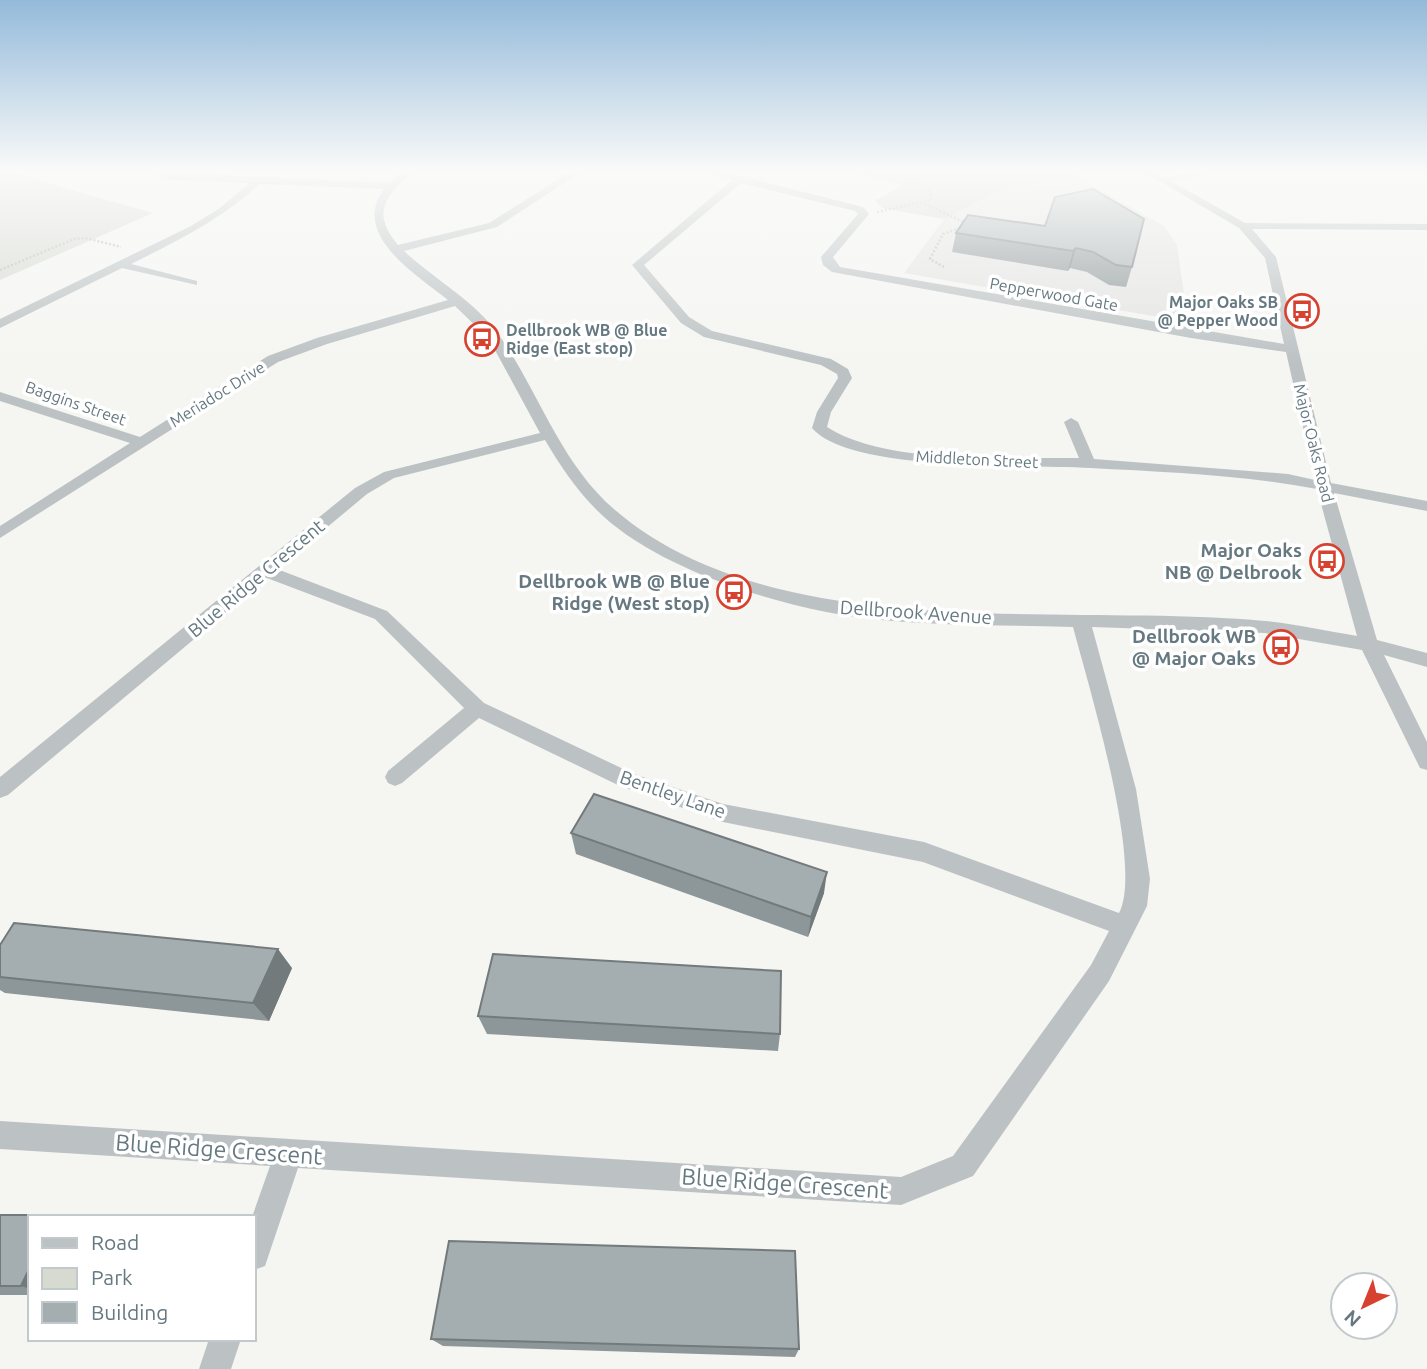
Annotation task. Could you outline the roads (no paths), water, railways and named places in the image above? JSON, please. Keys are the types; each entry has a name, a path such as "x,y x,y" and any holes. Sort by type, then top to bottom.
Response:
{"street":[{"path":"0,324 178,236"},
{"name":"Dellbrook Avenue","path":"388,236 397,249 486,327 548,435 578,480 603,509 654,544 711,573 811,602 881,614 1265,628 1369,645 1427,660"},
{"path":"397,249 449,236"},
{"name":"Middleton Street","path":"673,236 638,265 685,320 708,334 827,362 843,372 845,378 824,412 819,428 840,442 923,459 1088,463 1324,485 1427,506"},
{"name":"Pepperwood Gate","path":"845,236 827,257 829,265 835,270 1191,334 1292,349"},
{"name":"Major Oaks Road","path":"1252,236 1270,257 1324,485 1369,645 1427,762"},
{"path":"122,265 193,283"},
{"name":"Meriadoc Drive","path":"0,533 273,359 322,341 456,302"},
{"name":"Baggins Street","path":"0,396 141,442"},
{"path":"1071,422 1088,463"},
{"name":"Blue Ridge Crescent","path":"0,789 362,491 389,475 548,435"},
{"name":"Bentley Lane","path":"265,570 382,615 477,708 627,780 723,813 925,852 1124,926"},
{"name":"Blue Ridge Crescent","path":"0,1135 901,1191 963,1166 1100,973 1135,906 1139,879 1125,789 1082,622"},
{"path":"395,777 477,708"},
{"path":"256,1249 288,1154"},
{"path":"215,1369 224,1341"}],"place":[{"name":"Major Oaks SB @ Pepper Wood","path":"1302,311"},
{"name":"Dellbrook WB @ Blue Ridge (East stop)","path":"482,339"},
{"name":"Major Oaks NB @ Delbrook","path":"1327,561"},
{"name":"Dellbrook WB @ Blue Ridge (West stop)","path":"734,592"},
{"name":"Dellbrook WB @ Major Oaks","path":"1281,647"}]}
